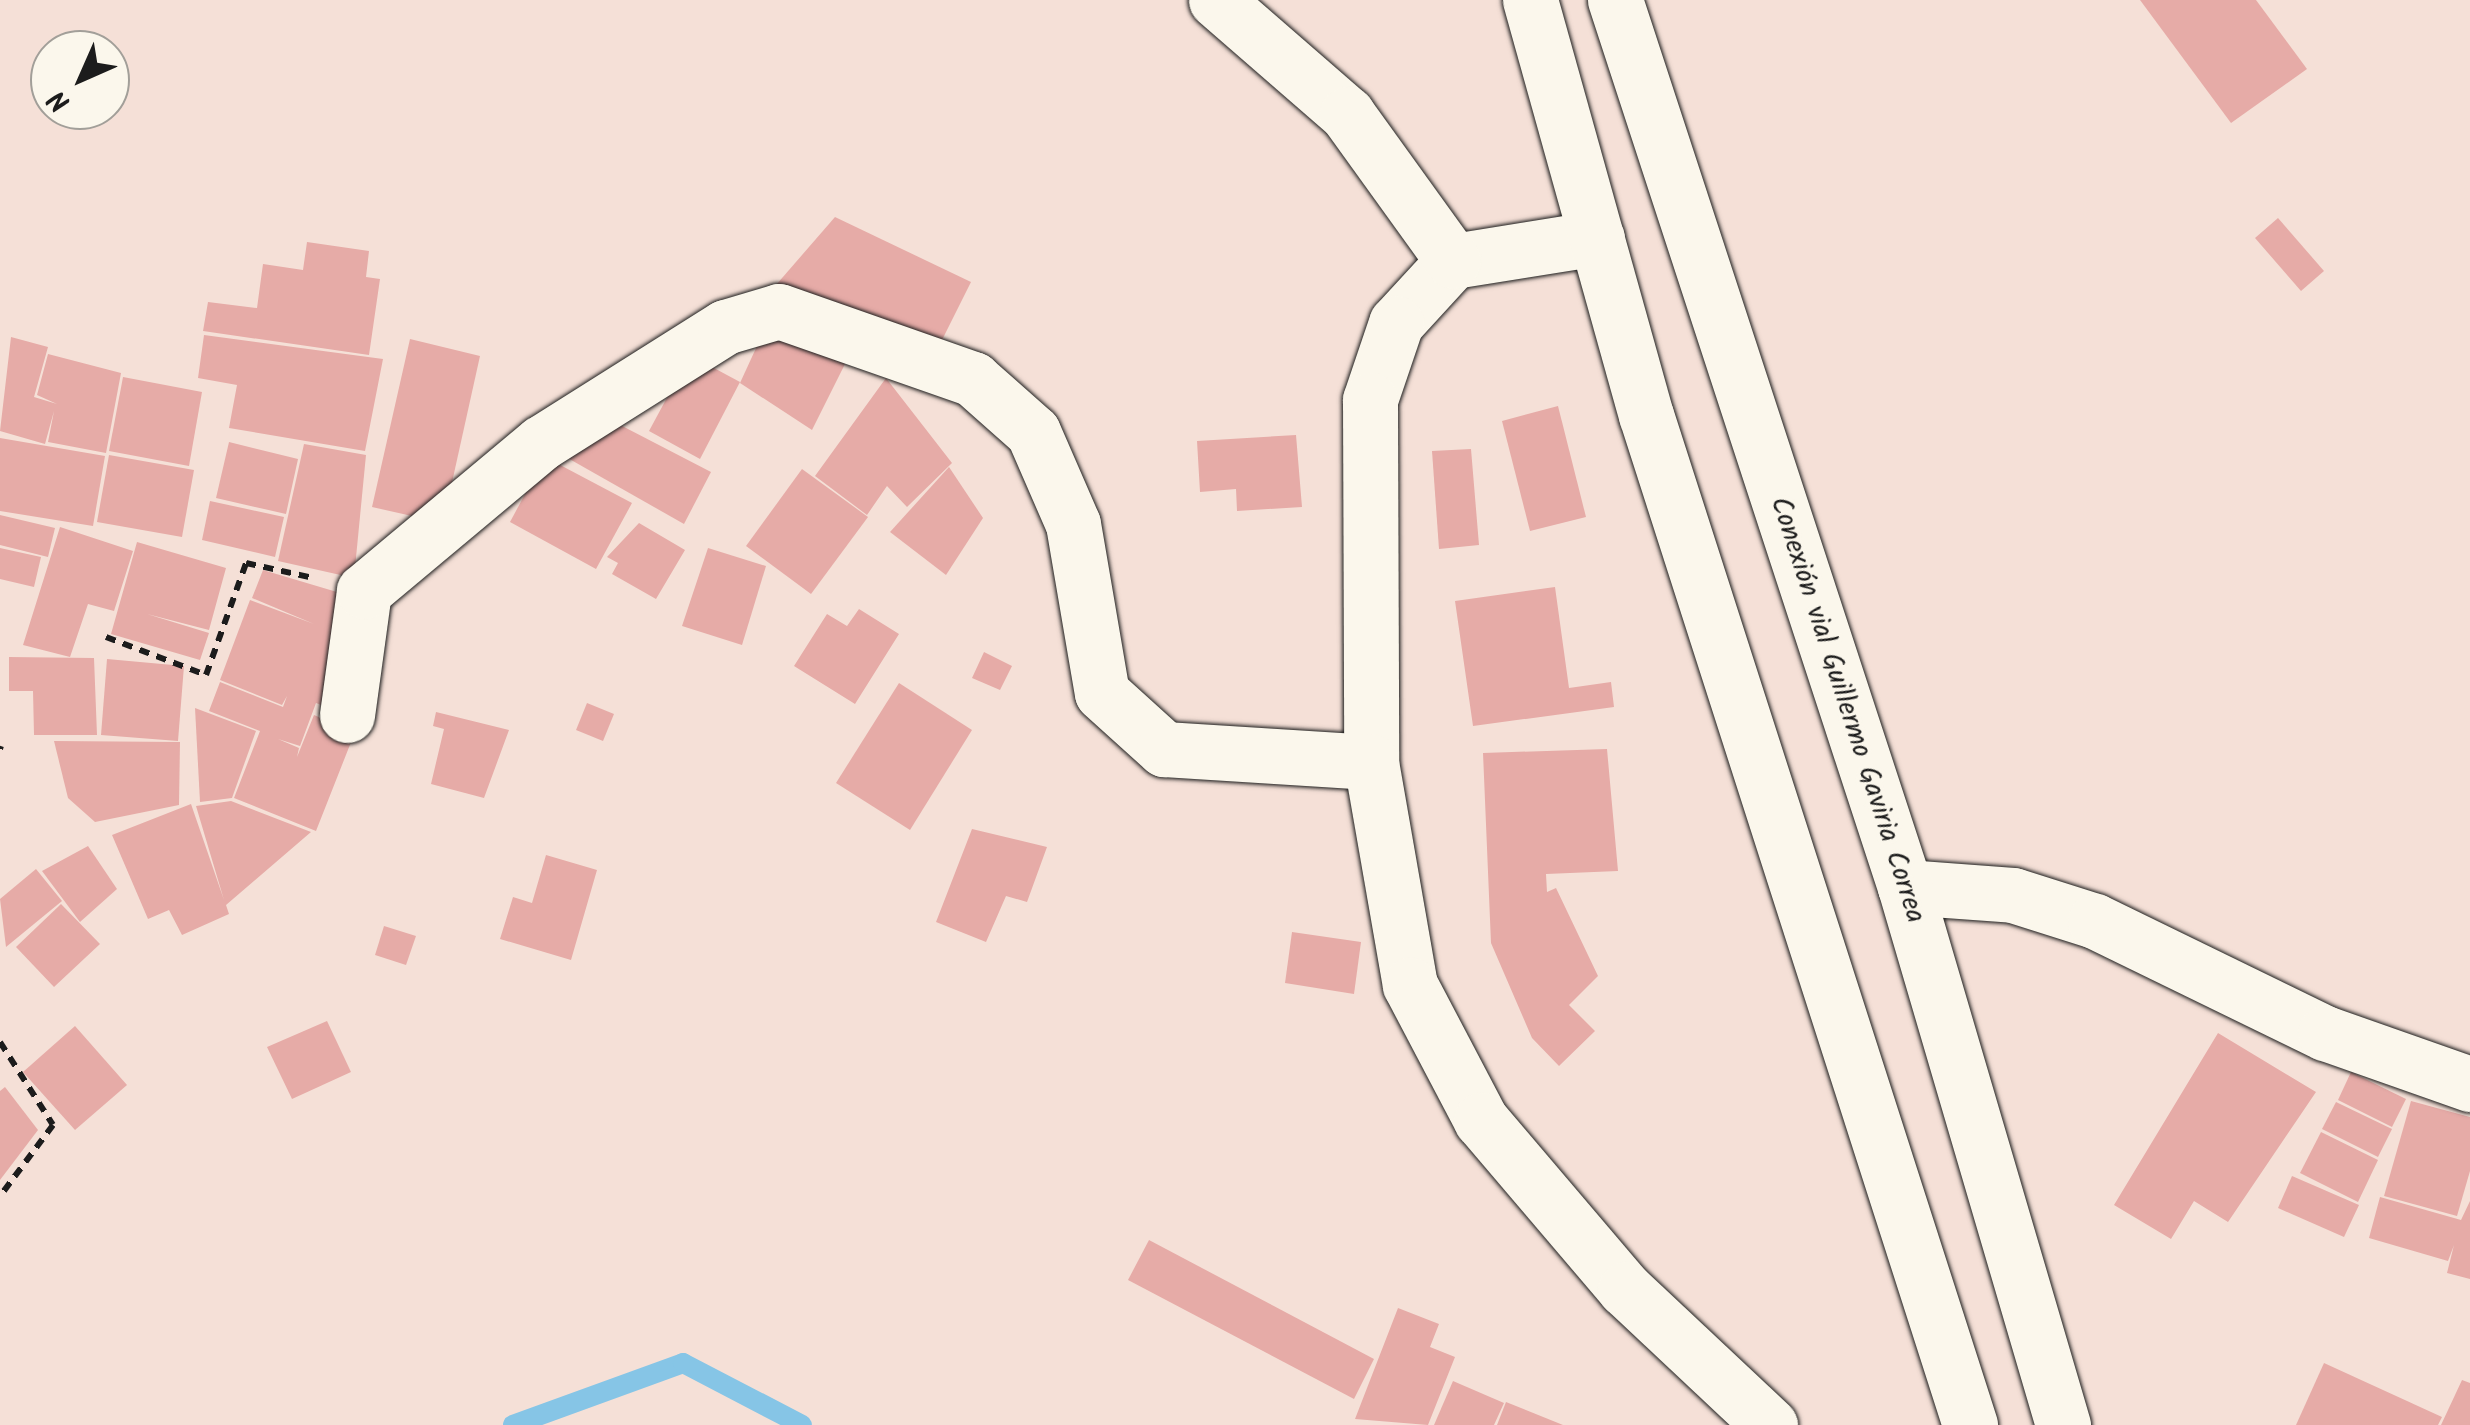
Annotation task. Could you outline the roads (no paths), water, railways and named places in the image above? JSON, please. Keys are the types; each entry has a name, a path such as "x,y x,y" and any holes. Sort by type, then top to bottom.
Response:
{"main road":[{"path":"1216,0 1348,114 1453,261"},
{"path":"1530,0 1597,238 1970,1425"},
{"name":"Conexión vial Guillermo Gaviria Correa","path":"1616,0 1905,887 2008,1263 2062,1425"},
{"path":"1597,238 1453,261 1396,323 1370,400 1370,762 1410,985 1481,1120 1625,1289 1770,1425"},
{"path":"346,714 364,591 542,442 725,327 779,310 973,379 1033,432 1073,524 1102,693 1164,749 1370,762"},
{"path":"1905,887 2013,895 2095,921 2289,1017 2470,1084"}],"waterway":[{"path":"513,1425 683,1363 802,1425"}]}
